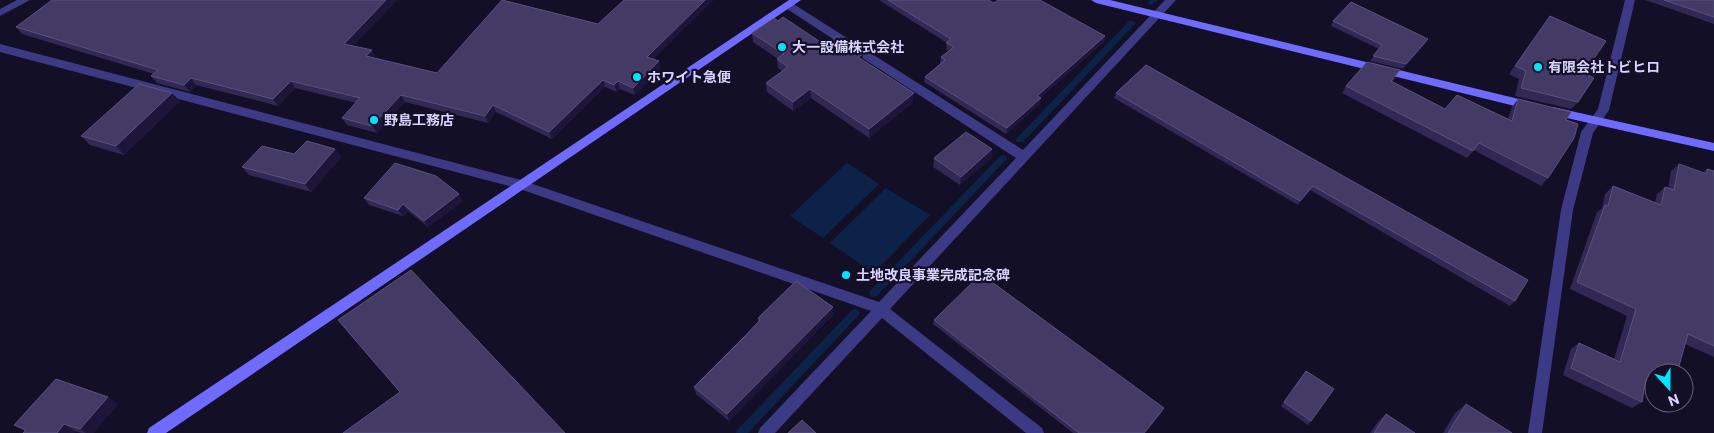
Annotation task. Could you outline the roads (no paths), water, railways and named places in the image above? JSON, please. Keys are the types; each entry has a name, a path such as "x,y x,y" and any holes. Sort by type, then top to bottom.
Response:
{"street":[{"path":"0,13 25,0"},
{"path":"1096,0 1595,121 1714,147"},
{"path":"765,433 1170,0"},
{"path":"1535,433 1567,210 1587,132 1603,110 1630,0"},
{"path":"154,433 792,3 1024,157"},
{"path":"0,48 521,185 881,309 1037,433"}],"water":[{"path":"847,163 879,184 823,238 790,216"},
{"path":"886,188 930,215 874,273 830,243"}],"waterway":[{"path":"1151,3 1154,0"},
{"path":"1020,140 1132,23"},
{"path":"874,293 1003,158"},
{"path":"741,433 855,313"}],"place":[{"name":"大一設備株式会社","path":"782,47"},
{"name":"有限会社トビヒロ","path":"1538,67"},
{"name":"ホワイト急便","path":"637,77"},
{"name":"野島工務店","path":"374,120"},
{"name":"土地改良事業完成記念碑","path":"846,275"}]}
